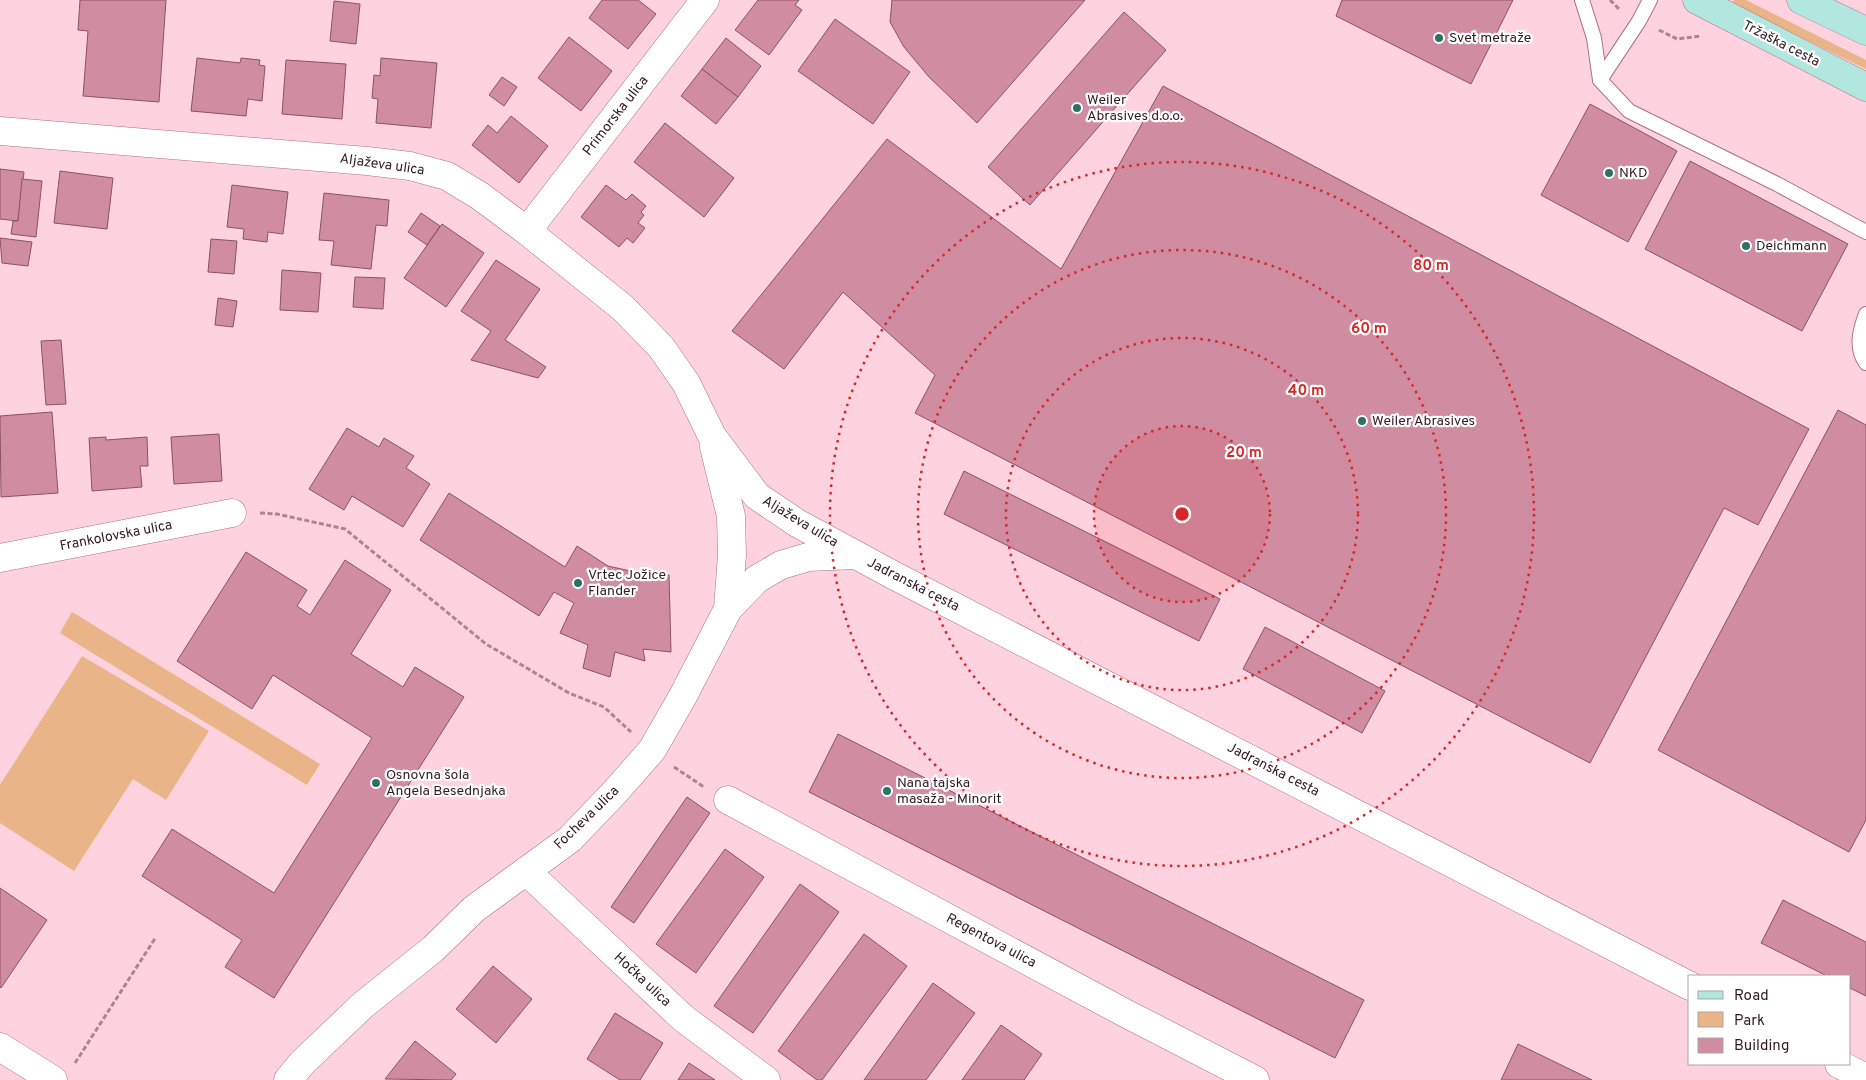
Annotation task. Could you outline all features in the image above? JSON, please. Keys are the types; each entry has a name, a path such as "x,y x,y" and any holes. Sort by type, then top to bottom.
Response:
{"main road":[{"name":"Tržaška cesta","path":"1696,0 1866,87"},
{"path":"1801,0 1866,31"}],"street":[{"name":"Primorska ulica","path":"527,232 705,0"},
{"name":"Aljaževa ulica","path":"0,132 346,159 410,166 447,176 480,196 624,308 661,347 686,384 712,436 757,496 797,523 855,555"},
{"name":"Aljaževa ulica","path":"712,436 731,516 732,555 728,609"},
{"name":"Frankolovska ulica","path":"0,558 232,513"},
{"name":"Focheva ulica","path":"288,1080 302,1063 363,1005 433,949 474,909 570,839 652,750 683,696 728,609 757,579 781,565 808,557 855,555"},
{"name":"Jadranska cesta","path":"855,555 1688,985"},
{"name":"Regentova ulica","path":"728,800 1125,1013 1255,1080"},
{"name":"Hočka ulica","path":"526,871 683,1018 766,1080"},
{"path":"0,1047 63,1073"},
{"path":"1841,1065 1866,1078"}],"lane":[{"path":"1582,0 1594,38 1600,80 1629,111 1778,184 1866,232"},
{"path":"1600,80 1639,21 1650,0"},
{"path":"1829,0 1866,31"},
{"path":"1866,314 1858,342 1866,364"}],"path":[{"path":"1610,0 1618,8"},
{"path":"1677,39 1702,35"},
{"path":"232,513 277,514 345,529 486,644 569,693 604,707 632,733"},
{"path":"672,765 690,779 728,800"},
{"path":"63,1073 156,937"}],"green space":[{"path":"1734,0 1746,0 1866,60 1866,69 1732,4"},
{"path":"72,612 320,764 307,785 60,633"},
{"path":"82,656 209,731 166,800 133,779 74,871 0,823 0,785"}],"building":[{"path":"80,0 166,0 159,102 83,96 88,31 78,30"},
{"path":"602,0 638,0 656,14 628,49 589,18"},
{"path":"758,0 799,0 795,5 802,10 769,55 735,30"},
{"path":"892,0 1085,0 977,123 929,77 904,47 890,22"},
{"path":"1342,0 1513,0 1471,84 1336,16"},
{"path":"334,1 360,4 356,44 330,41"},
{"name":"Weiler Abrasives d.o.o.","path":"1124,12 1166,50 1030,205 988,167"},
{"path":"835,19 910,72 873,124 798,71"},
{"path":"569,37 612,71 581,111 538,78"},
{"path":"726,38 761,66 738,97 702,69"},
{"path":"197,58 240,63 241,58 260,60 259,65 265,66 262,101 248,99 246,116 191,111"},
{"path":"381,58 437,63 431,128 376,123 378,99 372,98 374,75 380,76"},
{"path":"286,60 346,64 342,119 282,114"},
{"path":"702,69 738,97 716,124 681,96"},
{"path":"502,77 517,87 504,106 489,95"},
{"name":"Weiler Abrasives","path":"1163,86 1809,429 1758,525 1724,508 1590,763 915,413 935,375 843,292 784,369 732,331 887,139 1061,269"},
{"name":"NKD","path":"1590,104 1677,151 1628,242 1541,195"},
{"path":"511,116 548,146 519,183 472,145 488,125 497,133"},
{"path":"665,123 734,178 704,217 634,162"},
{"name":"Deichmann","path":"1690,161 1848,244 1802,331 1645,249"},
{"path":"0,169 24,172 18,221 0,219"},
{"path":"60,171 113,178 107,229 54,223"},
{"path":"22,179 42,181 36,237 11,234 13,221 18,221"},
{"path":"232,185 288,192 283,234 268,232 267,242 243,239 244,229 227,227"},
{"path":"606,185 626,200 632,194 646,206 641,212 644,215 638,223 645,228 633,243 627,238 619,247 581,217"},
{"path":"324,193 389,200 387,226 376,225 371,269 331,265 334,241 319,240"},
{"path":"421,213 440,226 427,245 408,232"},
{"path":"442,224 484,253 446,307 404,278"},
{"path":"0,238 32,242 28,266 2,263"},
{"path":"211,239 237,241 234,274 208,272"},
{"path":"496,260 540,289 505,340 546,367 538,378 471,360 491,331 461,311"},
{"path":"282,270 321,273 318,312 280,310"},
{"path":"355,277 385,278 383,309 353,307"},
{"path":"218,298 237,301 233,327 215,325"},
{"path":"61,340 66,404 46,405 41,341"},
{"path":"1838,410 1866,425 1866,820 1849,852 1658,750"},
{"path":"52,412 58,493 1,497 0,416"},
{"path":"347,428 379,447 384,438 414,456 406,468 430,484 403,527 352,496 344,510 309,489"},
{"path":"219,434 222,481 174,484 171,437"},
{"path":"106,437 106,440 147,437 148,466 140,466 142,487 92,491 89,438"},
{"path":"964,471 1220,599 1199,641 944,514"},
{"name":"Vrtec Jožice Flander","path":"449,493 565,567 577,546 608,566 644,574 669,575 671,652 643,649 645,661 615,652 610,677 583,668 588,645 560,633 574,603 554,592 539,616 420,540"},
{"name":"Osnovna šola Angela Besednjaka","path":"246,552 307,590 297,606 310,615 345,560 391,590 351,654 403,687 415,667 464,697 274,998 225,967 242,940 142,876 172,829 274,893 372,738 273,675 252,709 177,661"},
{"path":"1265,627 1385,691 1362,733 1243,669"},
{"path":"838,734 1364,1000 1335,1058 809,792"},
{"path":"687,797 710,813 634,923 611,907"},
{"path":"725,849 764,877 696,973 656,944"},
{"path":"800,884 839,912 753,1033 714,1006"},
{"path":"0,888 47,920 1,988 0,987"},
{"path":"1783,900 1866,942 1866,996 1851,988 1851,975 1825,975 1761,943"},
{"path":"864,934 907,966 822,1080 817,1080 778,1051"},
{"path":"493,966 532,999 496,1043 456,1009"},
{"path":"933,983 975,1013 926,1080 864,1080"},
{"path":"615,1013 663,1043 640,1080 620,1080 587,1059"},
{"path":"1001,1025 1042,1054 1024,1080 962,1080"},
{"path":"415,1041 456,1074 451,1080 385,1079"},
{"path":"1518,1044 1592,1080 1501,1080"},
{"path":"689,1063 715,1080 678,1080"}],"place":[{"name":"Svet metraže","path":"1439,38"},
{"name":"Weiler Abrasives d.o.o.","path":"1077,108"},
{"name":"NKD","path":"1609,173"},
{"name":"Deichmann","path":"1746,246"},
{"name":"Weiler Abrasives","path":"1362,421"},
{"name":"Vrtec Jožice Flander","path":"578,583"},
{"name":"Osnovna šola Angela Besednjaka","path":"376,783"},
{"name":"Nana tajska masaža - Minorit","path":"887,791"}]}
